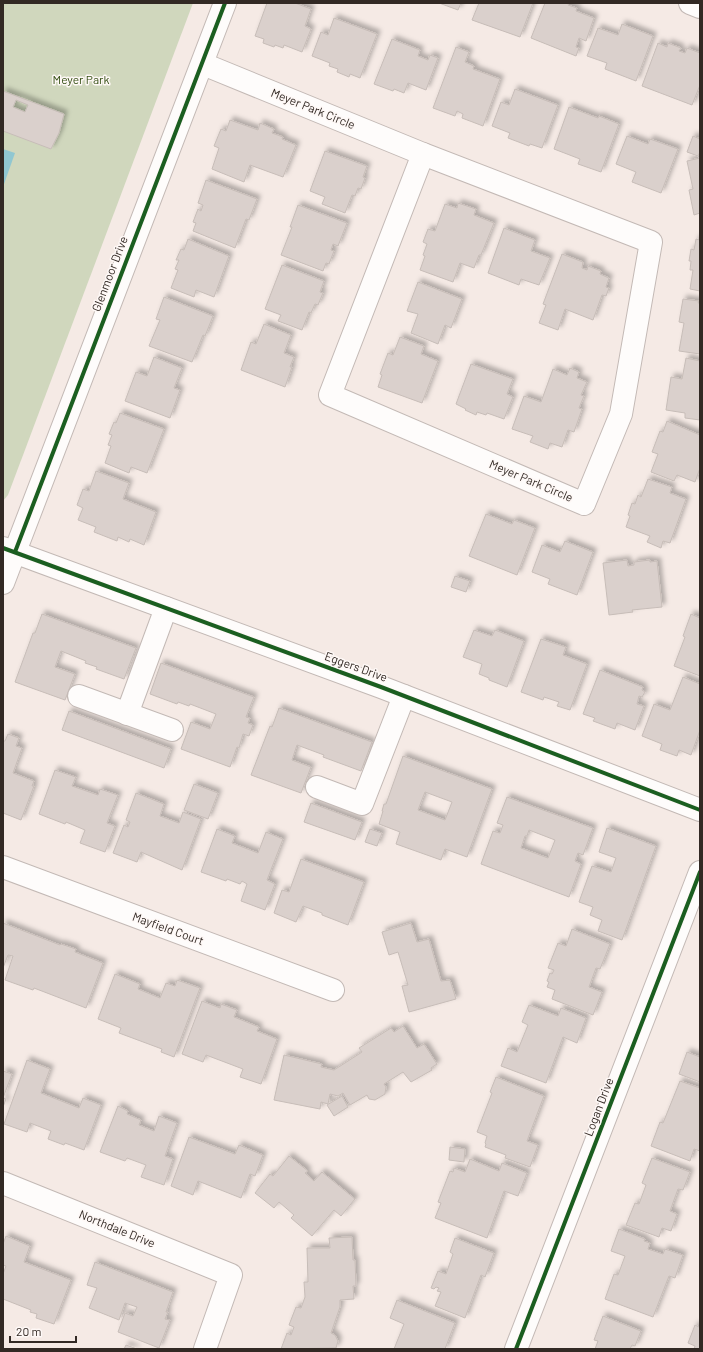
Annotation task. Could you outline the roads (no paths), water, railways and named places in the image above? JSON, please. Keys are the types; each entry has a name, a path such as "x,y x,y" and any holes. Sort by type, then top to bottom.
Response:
{"street":[{"name":"Glenmoor Drive","path":"3,584 9,550 203,64 225,3"},
{"path":"690,3 700,7"},
{"name":"Meyer Park Circle","path":"203,64 423,154 651,242 620,414 584,504 330,395 423,154"},
{"name":"Eggers Drive","path":"9,550 404,696 700,810"},
{"path":"127,714 166,608"},
{"path":"79,696 172,730"},
{"path":"317,787 362,804 404,696"},
{"name":"Mayfield Court","path":"3,867 333,990"},
{"name":"Logan Drive","path":"516,1349 700,872"},
{"name":"Northdale Drive","path":"3,1183 231,1275 204,1349"}],"water":[{"path":"3,149 15,153 3,187"}],"park label":[{"name":"Meyer Park","path":"81,80"}]}
